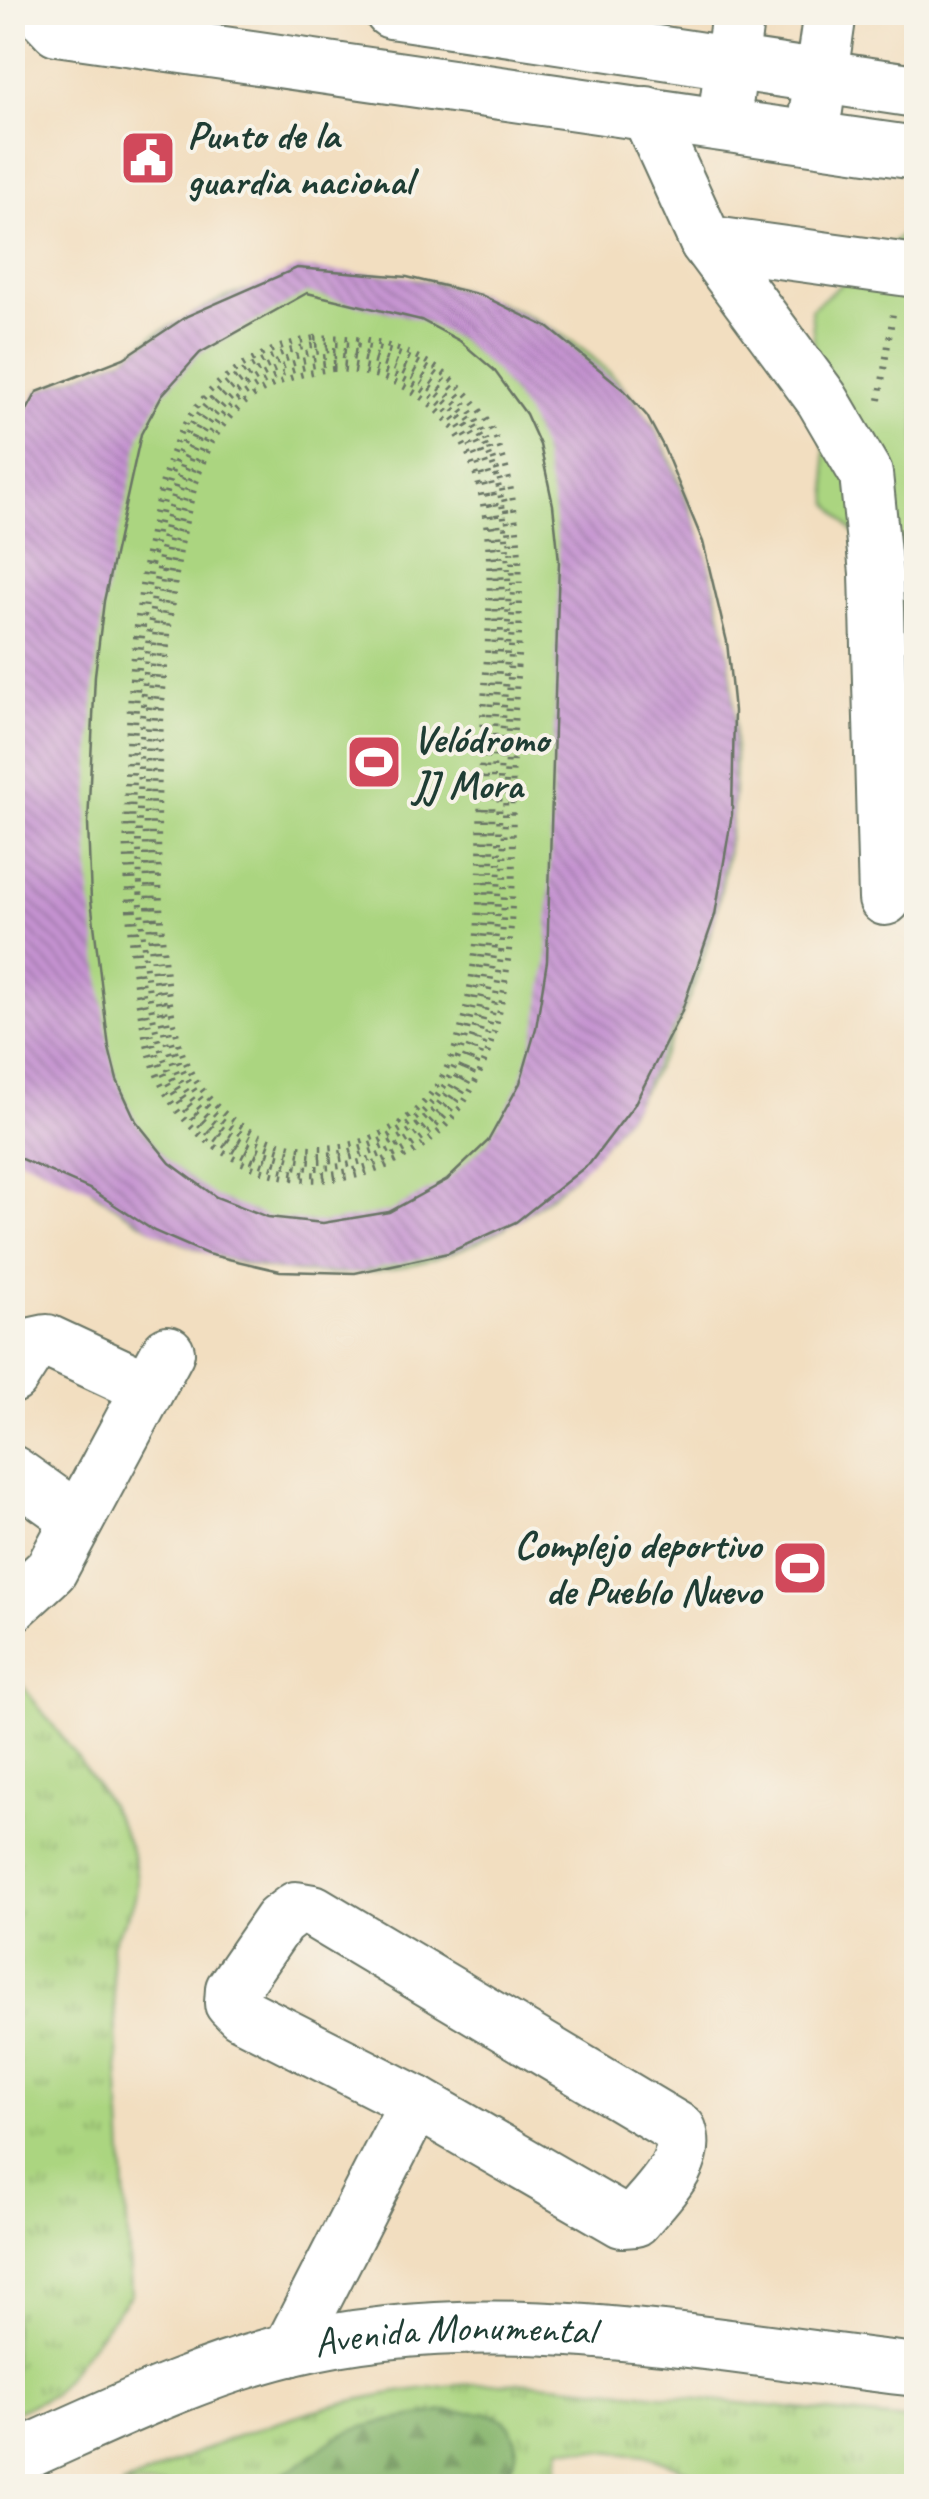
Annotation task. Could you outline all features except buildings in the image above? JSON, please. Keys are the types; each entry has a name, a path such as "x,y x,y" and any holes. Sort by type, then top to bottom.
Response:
{"street":[{"path":"42,12 57,30 916,153"},
{"path":"391,12 916,91"},
{"path":"724,124 738,12"},
{"path":"812,136 830,12"},
{"path":"646,113 706,242 822,399 866,474 876,573 884,899"},
{"path":"706,242 908,269"},
{"path":"12,1378 33,1344 47,1341 158,1370 51,1570 12,1606"},
{"path":"12,1472 78,1519"},
{"path":"296,1908 313,1911 680,2130 685,2144 680,2161 635,2220 622,2221 416,2102 240,2013 231,2003 232,1990 279,1920 296,1908"},
{"path":"290,2350 416,2102"},
{"name":"Avenida Monumental","path":"12,2460 172,2387 290,2350 447,2329 530,2327 916,2370"}],"path":[{"path":"866,474 908,269"},
{"path":"468,1051 440,1092 408,1125 359,1149 313,1155 260,1143 226,1124 190,1083 172,1040 160,962 151,820 158,677 178,535 194,467 218,420 266,380 302,367 357,364 416,385 460,427 482,477 494,584 483,931 468,1051 459,1104 414,1148 365,1170 312,1177 259,1167 212,1141 180,1109 152,1053 138,965 129,820 135,674 156,531 175,454 195,414 233,376 280,350 342,340 411,357 435,370 468,401 502,464 516,585 505,921 500,984 468,1051"}],"green space":[{"path":"569,13 656,13 654,27"},
{"path":"916,223 916,824 880,780 881,618 906,597 829,503 811,309"},
{"name":"Velódromo JJ Mora","path":"350,274 434,283 515,310 553,329 587,353 645,414 675,471 708,564 728,654 735,746 730,831 714,917 687,1001 649,1080 599,1149 537,1206 463,1248 377,1271 300,1273 263,1268 191,1247 124,1212 92,1190 37,392 124,358 154,335 221,299 257,287"},
{"path":"13,1673 94,1781 128,1843 136,1872 133,1904 111,1946 131,2294 52,2395 13,2413"},
{"path":"553,2384 916,2421 916,2486 729,2486 646,2455 561,2447 554,2486 121,2486 235,2437 351,2401 431,2387"},
{"path":"445,2411 487,2414 507,2423 516,2444 508,2470 485,2486 165,2486 273,2477 351,2431"}],"place":[{"name":"Punto de la guardia nacional","path":"148,158"},
{"name":"Velódromo JJ Mora","path":"374,762"},
{"name":"Complejo deportivo de Pueblo Nuevo","path":"800,1568"}]}
